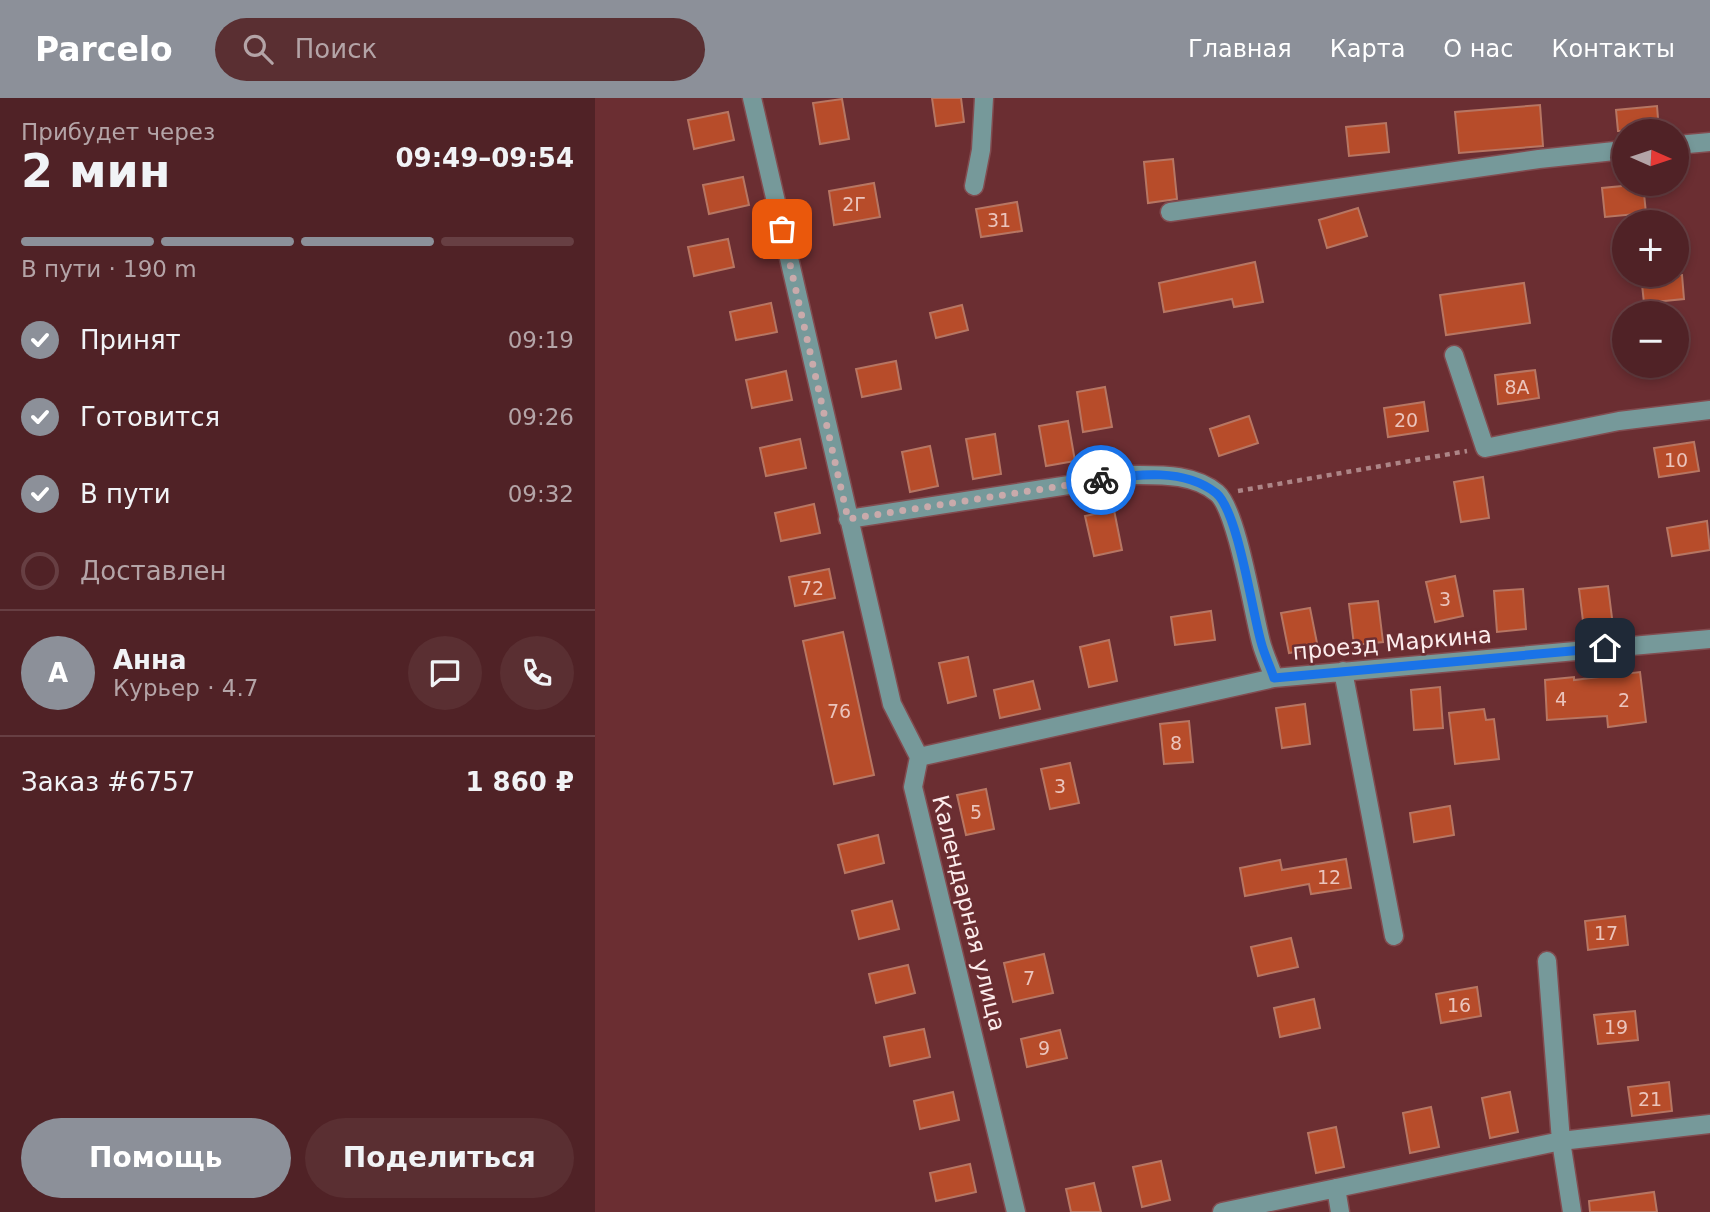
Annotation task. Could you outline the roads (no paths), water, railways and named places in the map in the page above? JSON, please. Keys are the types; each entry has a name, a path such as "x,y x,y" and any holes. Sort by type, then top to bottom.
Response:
{"street":[{"path":"752,98 892,704 919,757"},
{"path":"974,186 981,150 984,98"},
{"path":"1689,144 1710,142"},
{"path":"1170,212 1539,159 1612,151"},
{"path":"1454,355 1485,448 1619,421 1710,410"},
{"path":"848,519 1134,475 1167,475 1194,481 1218,494 1233,523 1261,645 1274,678"},
{"name":"проезд Маркина","path":"919,757 1274,678 1710,639"},
{"path":"1343,671 1394,936"},
{"name":"Календарная улица","path":"919,757 913,787 1016,1212"},
{"path":"1547,961 1561,1141 1572,1212"},
{"path":"1222,1212 1561,1141 1710,1124"},
{"path":"1336,1188 1340,1212"}]}
